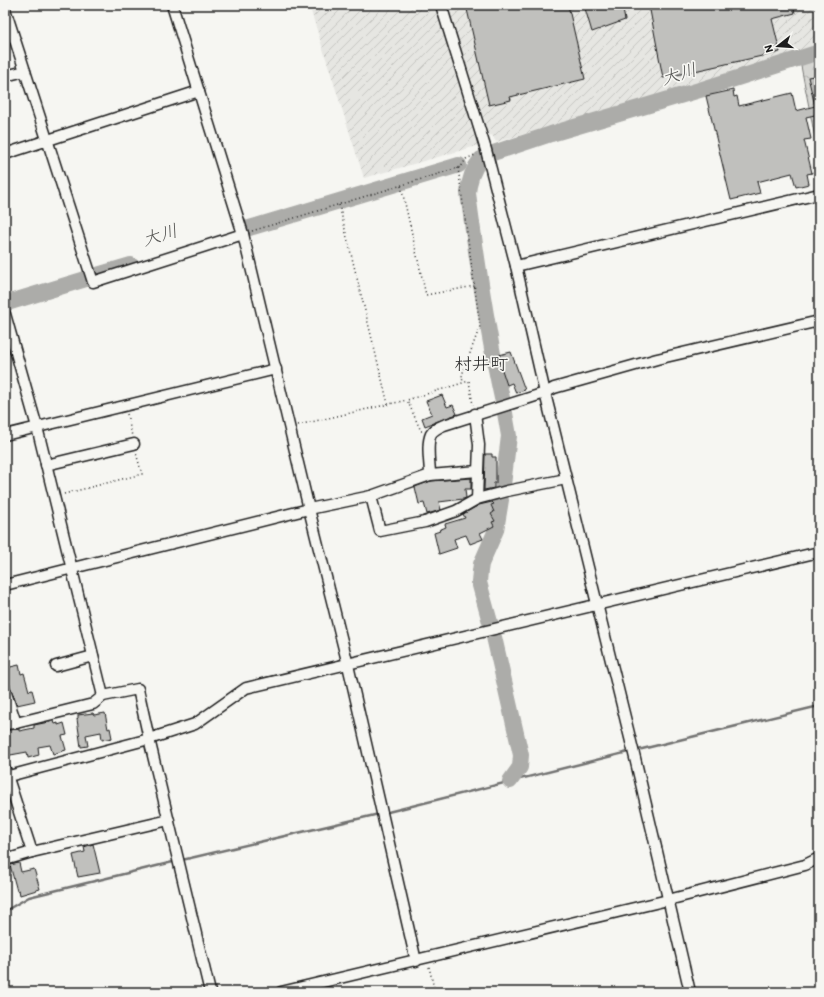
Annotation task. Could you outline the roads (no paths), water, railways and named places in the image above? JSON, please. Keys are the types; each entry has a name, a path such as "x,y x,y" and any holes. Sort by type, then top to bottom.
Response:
{"street":[{"path":"172,5 243,234 348,664 416,961"},
{"path":"441,5 486,150 516,266 545,393 598,605 690,992"},
{"path":"6,15 93,282 243,234"},
{"path":"5,76 25,71"},
{"path":"5,154 199,91"},
{"path":"516,266 819,194"},
{"path":"5,314 37,427 103,696"},
{"path":"430,475 429,446 431,434 436,428 475,414 545,393 554,388 657,359 819,321"},
{"path":"5,435 276,369"},
{"path":"475,414 478,444 477,499"},
{"path":"46,464 134,444"},
{"path":"5,585 309,509 371,496 430,475 478,471"},
{"path":"371,496 380,531 425,522 456,511 477,499 507,491 566,479"},
{"path":"32,852 6,774 149,739 195,724 246,688 819,552"},
{"path":"56,666 93,656"},
{"path":"5,724 16,723 93,704 103,696 138,689 210,992"},
{"path":"5,690 16,723"},
{"path":"5,860 32,852 169,820"},
{"path":"281,992 668,900 805,865 819,858"}],"waterway":[{"name":"大川","path":"493,153 819,52"},
{"path":"481,159 472,174 468,193 483,296 502,398"},
{"path":"246,229 459,165"},
{"name":"大川","path":"94,276 131,265"},
{"name":"大川","path":"7,303 89,278"},
{"path":"503,485 509,436 505,413"},
{"path":"490,622 479,582 481,564 496,530 501,500"},
{"path":"494,637 521,755 520,767 510,781"},
{"path":"638,750 819,706"},
{"path":"384,813 628,752"},
{"path":"182,860 379,814"},
{"path":"5,911 29,897 177,861"}],"district":[{"name":"村井町","path":"481,364"}]}
